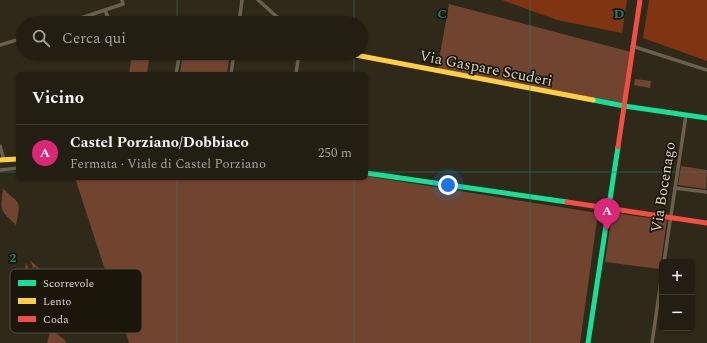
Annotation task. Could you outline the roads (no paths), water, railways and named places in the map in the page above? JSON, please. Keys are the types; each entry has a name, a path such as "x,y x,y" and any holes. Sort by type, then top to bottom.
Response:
{"street":[{"path":"87,16 123,4 122,0"},
{"path":"240,16 242,0"},
{"path":"258,0 276,16"},
{"path":"588,343 640,0"},
{"path":"105,10 107,16"},
{"path":"0,45 16,40"},
{"path":"632,46 707,70"},
{"name":"Via Gaspare Scuderi","path":"368,58 624,106 707,118"},
{"path":"176,72 179,60"},
{"path":"231,72 233,60"},
{"path":"296,72 298,60"},
{"name":"Via Bocenago","path":"664,259 686,116"},
{"path":"0,146 2,160 16,159"},
{"path":"0,170 16,168"},
{"path":"368,173 707,223"},
{"path":"675,188 707,192"},
{"path":"652,343 659,295"}],"place":[{"name":"Castel Porziano/Dobbiaco","path":"607,231"}]}
